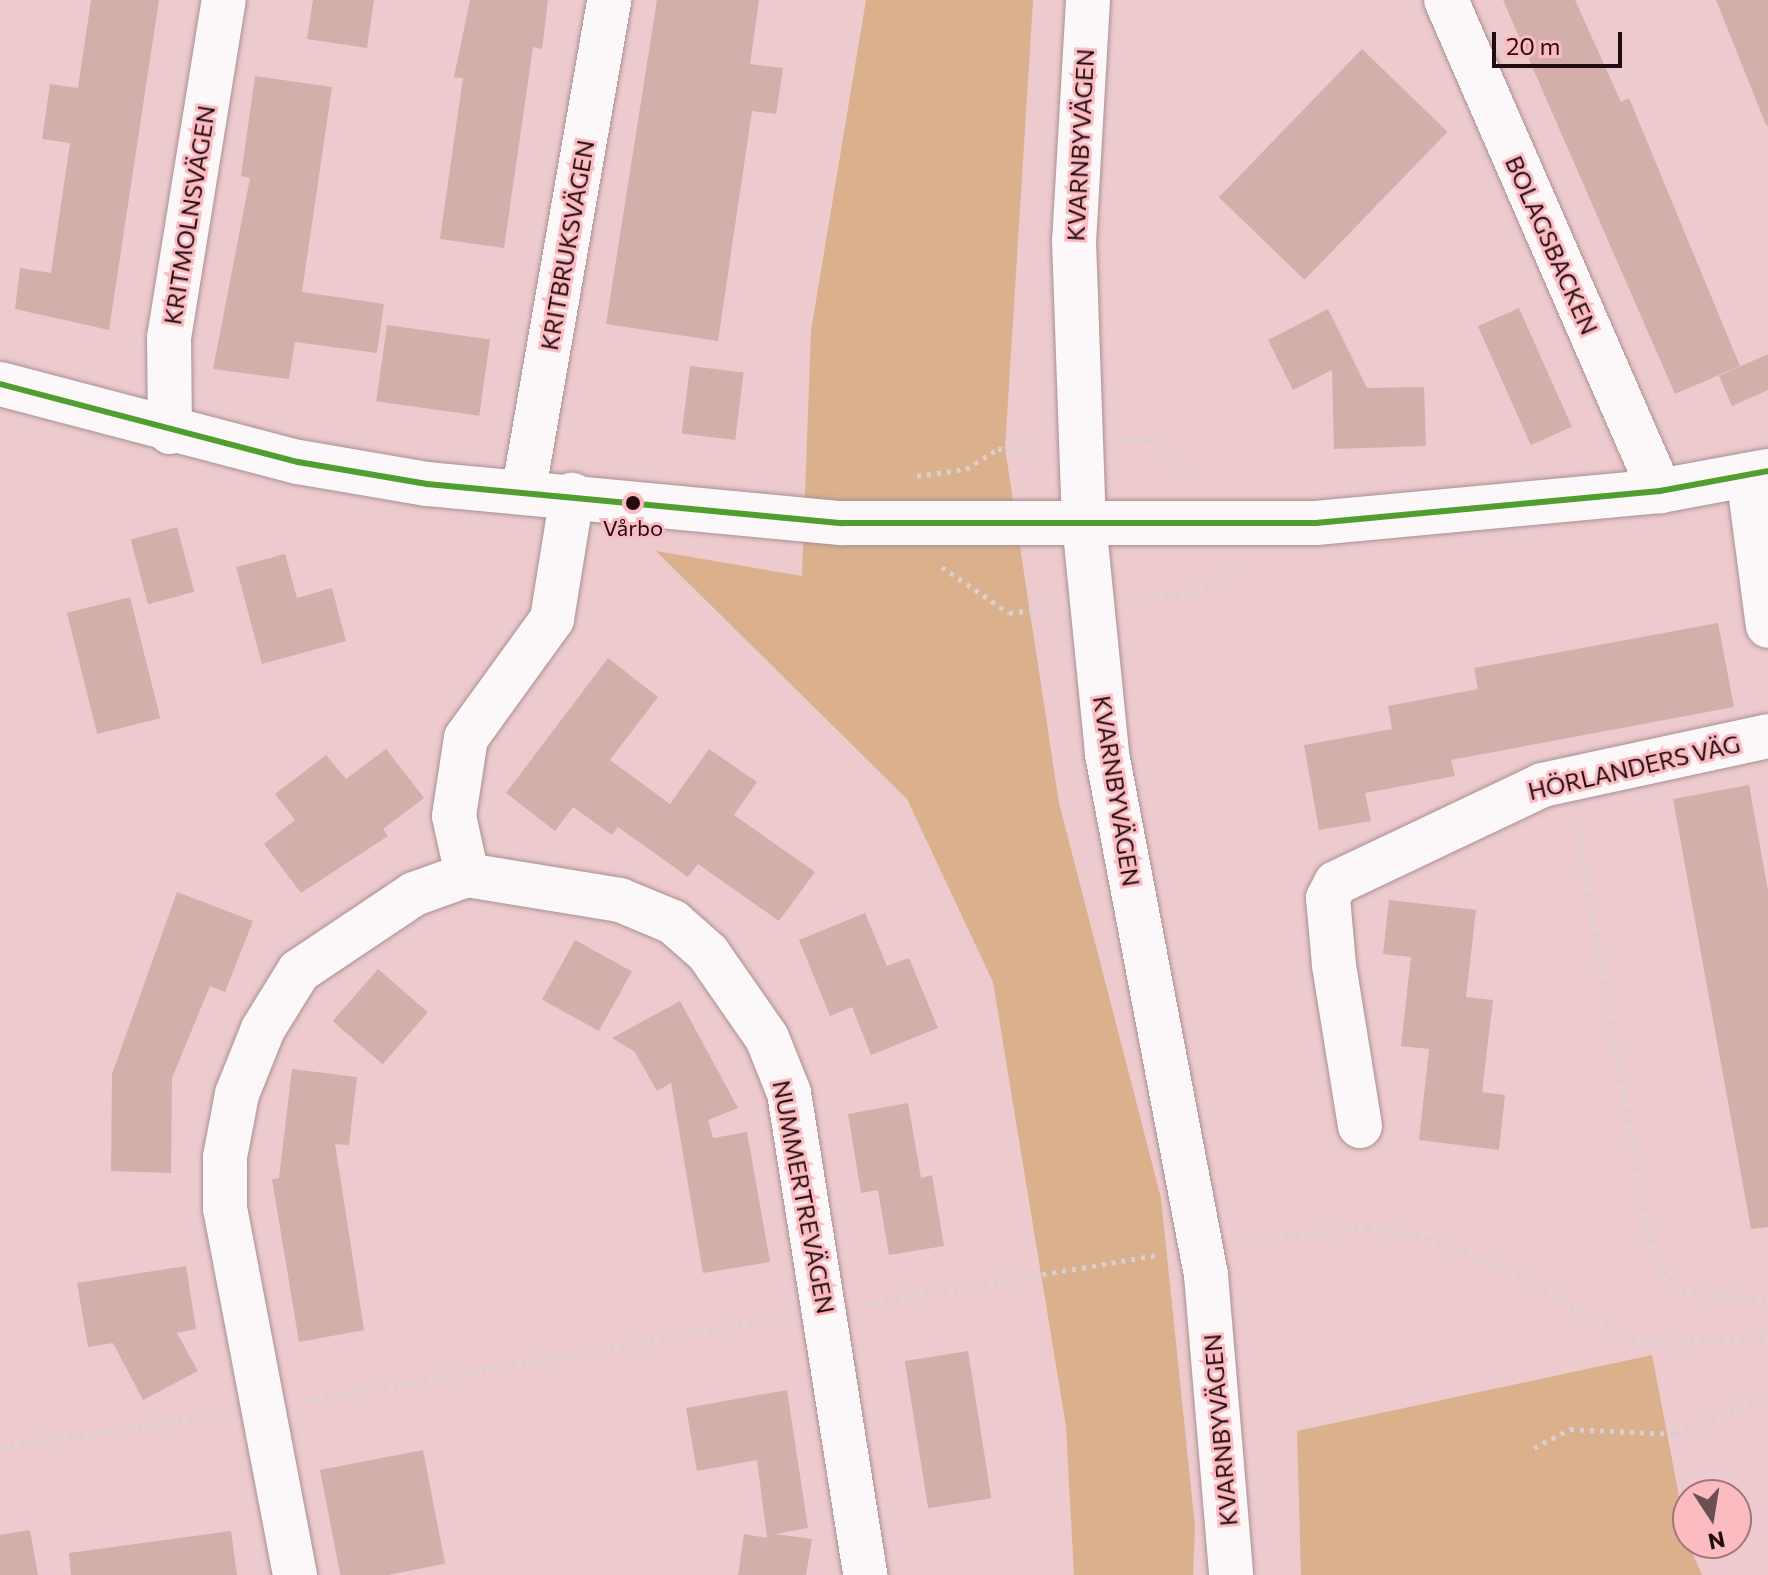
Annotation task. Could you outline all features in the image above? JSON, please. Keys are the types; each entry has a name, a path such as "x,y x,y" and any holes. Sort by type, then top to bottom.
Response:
{"street":[{"name":"KRITMOLNSVÄGEN","path":"170,432 169,338 224,0"},
{"name":"KRITBRUKSVÄGEN","path":"524,489 609,0"},
{"name":"KVARNBYVÄGEN","path":"1088,0 1074,240 1084,522 1107,754 1206,1275 1231,1575"},
{"name":"BOLAGSBACKEN","path":"1446,0 1660,491"},
{"path":"0,384 170,432 427,484 524,489 842,523 1316,523 1660,491 1758,473 1768,626"},
{"path":"467,875 454,816 466,738 552,619 572,495"},
{"name":"HÖRLANDERS VÄG","path":"1360,1126 1334,965 1328,898 1336,883 1448,824 1569,779 1768,736"},
{"name":"NUMMERTREVÄGEN","path":"295,1575 260,1409 225,1209 225,1157 237,1094 263,1029 299,971 414,894 467,875 620,900 673,922 708,953 767,1038 789,1093 827,1310 865,1575"}],"path":[{"path":"906,477 966,469 998,449 1149,439 1207,485"},
{"path":"1569,779 1648,1230 1663,1270 1682,1292 1768,1300"},
{"path":"1245,1240 1367,1227 1427,1238 1500,1266 1640,1343 1768,1340"},
{"path":"0,1447 260,1409 1167,1254"},
{"path":"1534,1448 1570,1429 1675,1434 1768,1396"}],"shaded area":[{"path":"866,0 1033,0 1005,448 1059,803 1161,1198 1195,1527 1193,1575 1074,1575 1066,1426 993,982 907,799 656,551 802,576 811,331"},
{"path":"1652,1355 1676,1479 1672,1479 1672,1559 1695,1559 1702,1575 1301,1575 1297,1431"}],"building":[{"path":"91,0 159,0 109,330 15,309 20,268 51,273 70,143 42,139 50,84 78,88"},
{"path":"313,0 374,0 367,48 307,39"},
{"path":"470,0 548,0 542,49 533,47 504,248 440,239 463,78 454,77"},
{"path":"657,0 759,0 750,64 783,68 776,114 752,111 718,341 606,324"},
{"path":"1503,0 1575,0 1621,102 1629,98 1740,366 1675,394"},
{"path":"1716,0 1768,0 1768,125 1766,125"},
{"path":"1362,49 1448,132 1305,280 1219,197"},
{"path":"255,76 332,87 302,292 384,304 377,353 295,342 289,379 213,369 250,178 241,176"},
{"path":"1519,308 1572,427 1531,445 1478,326"},
{"path":"1328,309 1367,388 1424,387 1426,446 1334,449 1332,370 1293,390 1268,340"},
{"path":"387,325 490,339 479,416 376,401"},
{"path":"1768,354 1768,390 1732,406 1719,376"},
{"path":"690,366 744,373 735,440 682,433"},
{"path":"177,527 194,592 148,604 131,539"},
{"path":"285,554 297,598 332,588 346,641 262,664 236,567"},
{"path":"130,597 160,718 97,734 67,613"},
{"path":"1718,623 1734,707 1451,760 1455,776 1365,793 1371,821 1319,830 1304,745 1392,729 1388,706 1478,689 1474,668"},
{"path":"608,658 658,697 610,760 670,804 709,749 757,782 734,815 815,872 779,921 698,864 688,877 618,827 612,835 573,807 555,831 506,793"},
{"path":"386,749 424,798 383,829 388,836 301,893 264,844 295,820 275,794 326,755 346,779"},
{"path":"1749,785 1768,891 1768,1227 1751,1229 1673,799"},
{"path":"177,892 253,921 225,992 210,986 172,1078 171,1173 111,1171 112,1074"},
{"path":"1389,900 1476,910 1466,997 1493,1000 1482,1092 1505,1095 1499,1150 1419,1140 1429,1049 1401,1046 1411,957 1383,954"},
{"path":"865,913 887,966 909,958 938,1028 871,1055 852,1007 830,1016 799,940"},
{"path":"575,940 632,972 599,1031 542,999"},
{"path":"378,969 428,1012 383,1064 333,1021"},
{"path":"680,1001 738,1108 708,1120 713,1138 747,1132 770,1262 703,1273 671,1083 657,1091 634,1051 612,1038"},
{"path":"292,1069 357,1077 349,1145 335,1144 364,1330 299,1342 272,1179 279,1178"},
{"path":"908,1103 921,1178 932,1175 944,1246 889,1255 878,1190 861,1193 848,1114"},
{"path":"186,1266 196,1329 177,1333 198,1371 143,1400 113,1343 88,1347 77,1283"},
{"path":"968,1351 991,1498 928,1508 905,1361"},
{"path":"787,1390 808,1528 775,1534 812,1539 806,1575 738,1575 744,1534 767,1538 757,1460 697,1471 686,1408"},
{"path":"423,1450 445,1564 388,1575 340,1575 320,1470"},
{"path":"30,1530 38,1575 0,1575 0,1535"},
{"path":"231,1531 237,1575 71,1575 69,1553"}],"transit line":[{"path":"0,384 298,462 427,484 842,523 1316,523 1660,491 1768,471"}],"place":[{"name":"Vårbo","path":"633,503"}]}
